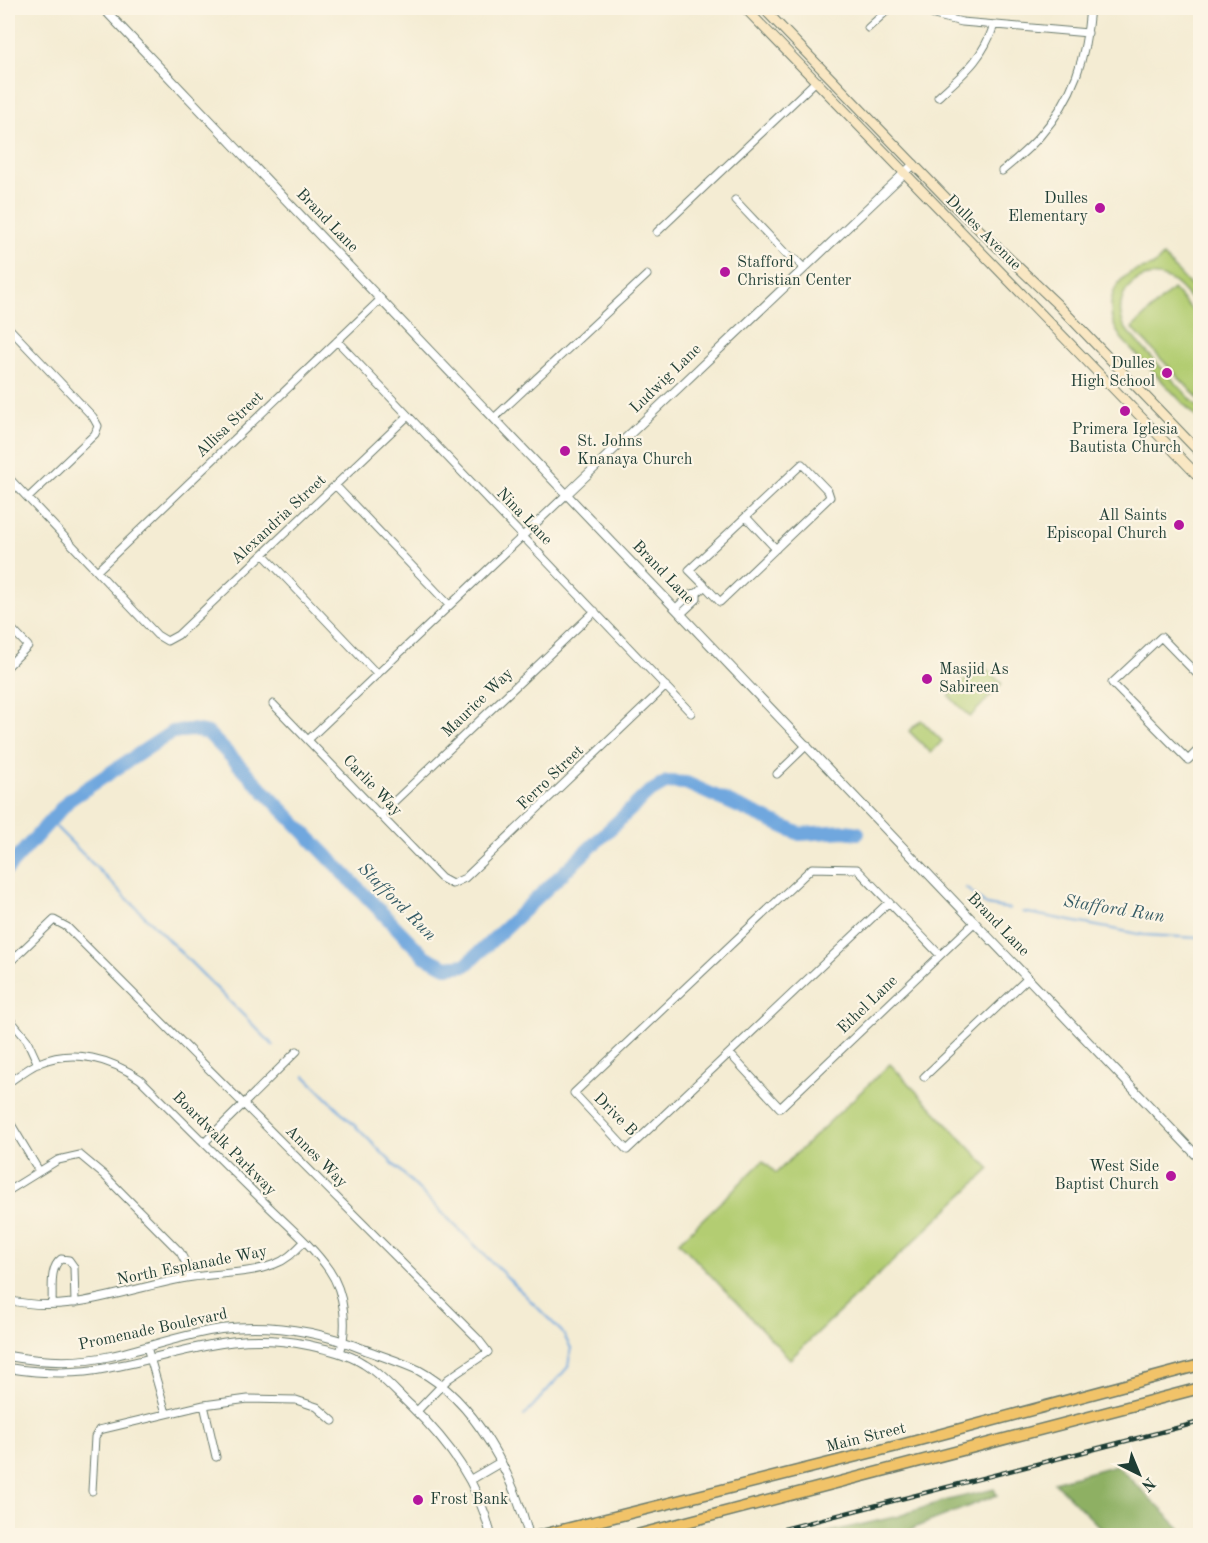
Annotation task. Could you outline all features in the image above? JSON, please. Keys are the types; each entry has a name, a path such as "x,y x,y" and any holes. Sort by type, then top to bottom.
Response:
{"highway":[{"name":"Main Street","path":"538,1536 879,1450 1200,1365"},
{"path":"633,1536 1200,1388"}],"main road":[{"name":"Dulles Avenue","path":"745,8 1200,478"},
{"name":"Dulles Avenue","path":"763,8 972,223 1058,305 1200,453"},
{"path":"777,41 787,33"}],"street":[{"name":"Brand Lane","path":"103,8 1200,1159"},
{"path":"868,28 890,8"},
{"path":"919,8 934,15 962,22 1088,33"},
{"path":"1002,171 1039,137 1059,111 1082,62 1090,8"},
{"path":"938,97 979,57 987,45 994,25"},
{"path":"657,232 815,81"},
{"name":"Ludwig Lane","path":"309,739 914,164"},
{"path":"735,201 788,256 804,268"},
{"path":"494,418 647,275"},
{"name":"Allisa Street","path":"97,571 381,300"},
{"path":"8,327 99,426 95,434 28,498"},
{"name":"Nina Lane","path":"337,341 691,713"},
{"name":"Alexandria Street","path":"97,571 157,635 166,641 178,635 408,416"},
{"path":"802,464 828,491 830,497 776,549 720,602 689,570 802,464"},
{"path":"8,477 97,571"},
{"path":"336,486 449,605"},
{"path":"746,517 776,549"},
{"path":"263,554 377,674"},
{"path":"679,611 691,594 697,593 705,586"},
{"name":"Maurice Way","path":"380,815 595,611"},
{"path":"8,625 28,646 8,666"},
{"path":"1200,677 1161,637 1112,683 1188,760 1200,748"},
{"name":"Ferro Street","path":"452,884 465,878 666,686"},
{"name":"Carlie Way","path":"273,704 441,878 452,884"},
{"path":"777,774 807,745"},
{"name":"Drive B","path":"812,868 857,868 889,902 627,1150 574,1093 812,868"},
{"path":"889,902 940,956"},
{"name":"Annes Way","path":"8,964 54,920 67,927 462,1323 488,1352 456,1373 417,1411"},
{"name":"Ethel Lane","path":"730,1054 780,1108 975,922"},
{"path":"924,1077 1028,978"},
{"path":"8,1017 27,1040 38,1064"},
{"path":"204,1143 297,1051"},
{"name":"Boardwalk Parkway","path":"8,1083 38,1064 51,1059 69,1057 90,1057 109,1061 125,1068 140,1079 304,1242 330,1271 344,1315 344,1341 340,1353"},
{"path":"8,1119 39,1171"},
{"path":"8,1191 58,1160 80,1155 104,1175 180,1252 189,1269 190,1277"},
{"name":"North Esplanade Way","path":"8,1300 33,1303 75,1303 190,1277 261,1268 276,1264 286,1258 304,1242"},
{"path":"52,1303 53,1270 55,1263 61,1259 69,1260 74,1267 75,1303"},
{"name":"Promenade Boulevard","path":"8,1356 43,1361 80,1361 110,1356 201,1333 242,1327 280,1328 344,1341 417,1370 441,1386 476,1422 501,1462 519,1500 529,1536"},
{"name":"Promenade Boulevard","path":"8,1368 60,1373 106,1369 199,1346 244,1339 291,1342 340,1353 371,1368 417,1411 454,1452 484,1509 491,1536"},
{"path":"147,1347 166,1413"},
{"path":"92,1491 95,1437 99,1430 204,1405 248,1399 296,1400 317,1407 333,1421"},
{"path":"204,1405 216,1457"},
{"path":"470,1480 501,1462"}],"green space":[{"path":"1163,256 1200,296 1200,310 1171,280 1153,276 1142,277 1126,291 1122,301 1123,323 1129,333 1200,409 1200,421 1122,339 1113,322 1111,304 1116,287 1122,279 1130,273 1152,266"},
{"path":"1173,289 1200,319 1200,400 1132,328"},
{"path":"981,664 1002,684 970,717 949,696"},
{"path":"921,720 942,741 931,753 909,731"},
{"path":"890,1064 990,1169 790,1359 679,1242 763,1161 776,1173"},
{"path":"1116,1465 1187,1535 1108,1535 1054,1482"},
{"path":"994,1489 997,1495 916,1527 902,1535 816,1535 899,1516 940,1502"}],"waterway":[{"name":"Stafford Run","path":"8,868 69,800 172,732 192,730 208,733 424,956 446,967 466,965 648,793 667,782 686,783 800,834 845,831 858,833"},
{"path":"50,821 274,1046"},
{"name":"Stafford Run","path":"966,888 986,905 1010,909"},
{"name":"Stafford Run","path":"1023,912 1144,935 1200,938"},
{"path":"305,1076 562,1332 571,1348 568,1367 524,1416"}],"railway":[{"path":"757,1536 1200,1422"}],"place":[{"name":"Dulles Elementary","path":"1100,208"},
{"name":"Stafford Christian Center","path":"725,272"},
{"name":"Dulles High School","path":"1167,373"},
{"name":"Primera Iglesia Bautista Church","path":"1125,411"},
{"name":"St. Johns Knanaya Church","path":"565,451"},
{"name":"All Saints Episcopal Church","path":"1179,525"},
{"name":"Masjid As Sabireen","path":"927,679"},
{"name":"West Side Baptist Church","path":"1171,1176"},
{"name":"Frost Bank","path":"418,1500"}]}
